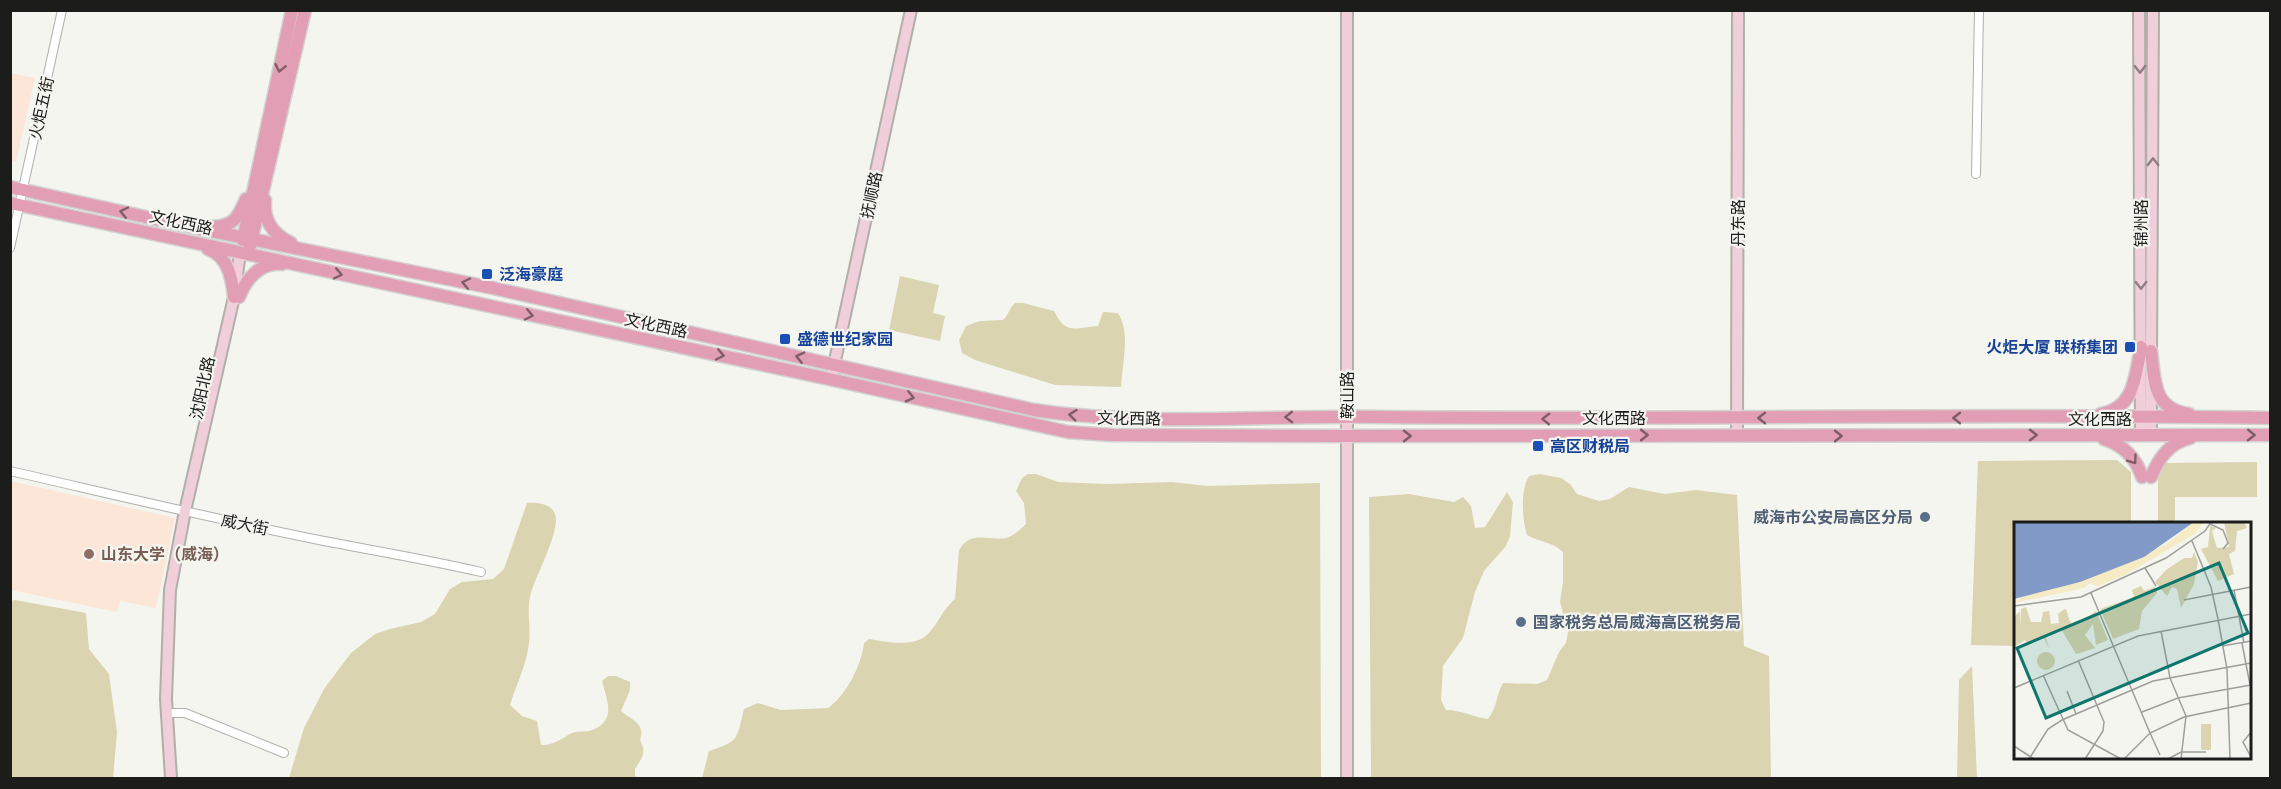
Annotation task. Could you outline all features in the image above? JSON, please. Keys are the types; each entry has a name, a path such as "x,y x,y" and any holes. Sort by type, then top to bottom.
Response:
{"main road":[{"name":"沈阳北路","path":"177,778 166,649 170,590 236,297 292,10"},
{"name":"沈阳北路","path":"261,176 305,10"},
{"name":"抚顺路","path":"831,379 911,10"},
{"name":"鞍山路","path":"1347,10 1347,778"},
{"name":"丹东路","path":"1737,435 1738,10"},
{"name":"锦州路","path":"2139,10 2146,435"},
{"name":"锦州路","path":"2146,349 2153,10"},
{"path":"190,227 216,227 236,220 261,176"},
{"path":"261,176 265,217 272,229 280,238 306,250"},
{"name":"文化西路","path":"17,189 190,227 493,288 1034,410 1072,416 1553,419 2271,418"},
{"name":"文化西路","path":"15,204 1068,432 1112,435 1348,436 2271,435"},
{"path":"188,240 216,251 231,276 236,297"},
{"path":"236,297 250,275 262,269 275,263 300,266"},
{"path":"2146,349 2157,388 2165,405 2182,413 2220,417"},
{"path":"2079,418 2115,411 2126,400 2146,349"},
{"path":"2079,435 2104,439 2121,447 2130,454 2146,477 2172,445 2180,440 2212,434"},
{"name":"沈阳北路","path":"170,713 171,778"}],"street":[{"name":"火炬五街","path":"10,248 17,189 62,10"},
{"path":"1976,174 1979,10"},
{"name":"威大街","path":"10,471 188,512 481,572"},
{"path":"170,713 184,713 284,753"}],"shaded area":[{"path":"11,73 35,78 16,162 11,160"},
{"path":"900,276 939,285 933,313 945,316 940,341 889,330"},
{"path":"1015,303 1054,311 1062,324 1071,328 1098,326 1103,312 1118,313 1125,339 1121,387 1055,385 975,360 962,353 959,340 966,326 980,321 1003,320"},
{"path":"2117,460 2131,472 2131,522 2014,522 2014,646 1971,645 1978,461"},
{"path":"2257,462 2257,497 2175,497 2175,522 2158,522 2158,477 2164,463"},
{"path":"1028,474 1036,474 1058,482 1106,484 1172,482 1207,486 1320,483 1321,778 702,778 709,751 726,745 735,738 744,709 758,703 781,710 828,708 847,688 860,660 864,643 869,639 909,642 923,638 929,633 955,599 959,550 964,544 974,538 1006,538 1026,524 1024,503 1016,491 1022,478"},
{"path":"1540,474 1561,478 1570,484 1577,494 1599,501 1610,499 1629,487 1665,494 1696,490 1737,495 1744,646 1769,656 1771,778 1371,778 1369,497 1409,494 1454,502 1463,497 1471,506 1475,528 1485,527 1507,492 1513,502 1510,536 1506,546 1484,571 1475,592 1463,638 1443,666 1441,700 1446,710 1488,719 1503,683 1537,684 1547,680 1559,652 1566,643 1568,632 1560,602 1563,552 1555,546 1527,535 1524,521 1523,497 1526,482 1529,476"},
{"name":"山东大学（威海）","path":"11,481 175,518 156,608 120,601 117,612 11,590"},
{"path":"527,503 539,503 551,508 556,521 551,541 531,593 528,651 510,705 522,716 537,721 541,745 550,744 575,732 592,730 605,721 608,709 602,681 608,676 616,676 630,682 630,690 621,711 640,726 643,752 635,769 635,776 640,778 289,778 304,728 324,689 351,653 375,634 421,622 435,614 450,589 462,582 493,579 504,569"},
{"path":"10,601 86,613 89,649 109,674 117,732 113,778 11,778"},
{"path":"1972,666 1977,778 1957,778 1959,680"}],"place":[{"name":"泛海豪庭","path":"487,274"},
{"name":"盛德世纪家园","path":"785,339"},
{"name":"火炬大厦 联桥集团","path":"2130,347"},
{"name":"高区财税局","path":"1538,446"},
{"name":"威海市公安局高区分局","path":"1925,517"},
{"name":"山东大学（威海）","path":"89,554"},
{"name":"国家税务总局威海高区税务局","path":"1521,622"}]}
